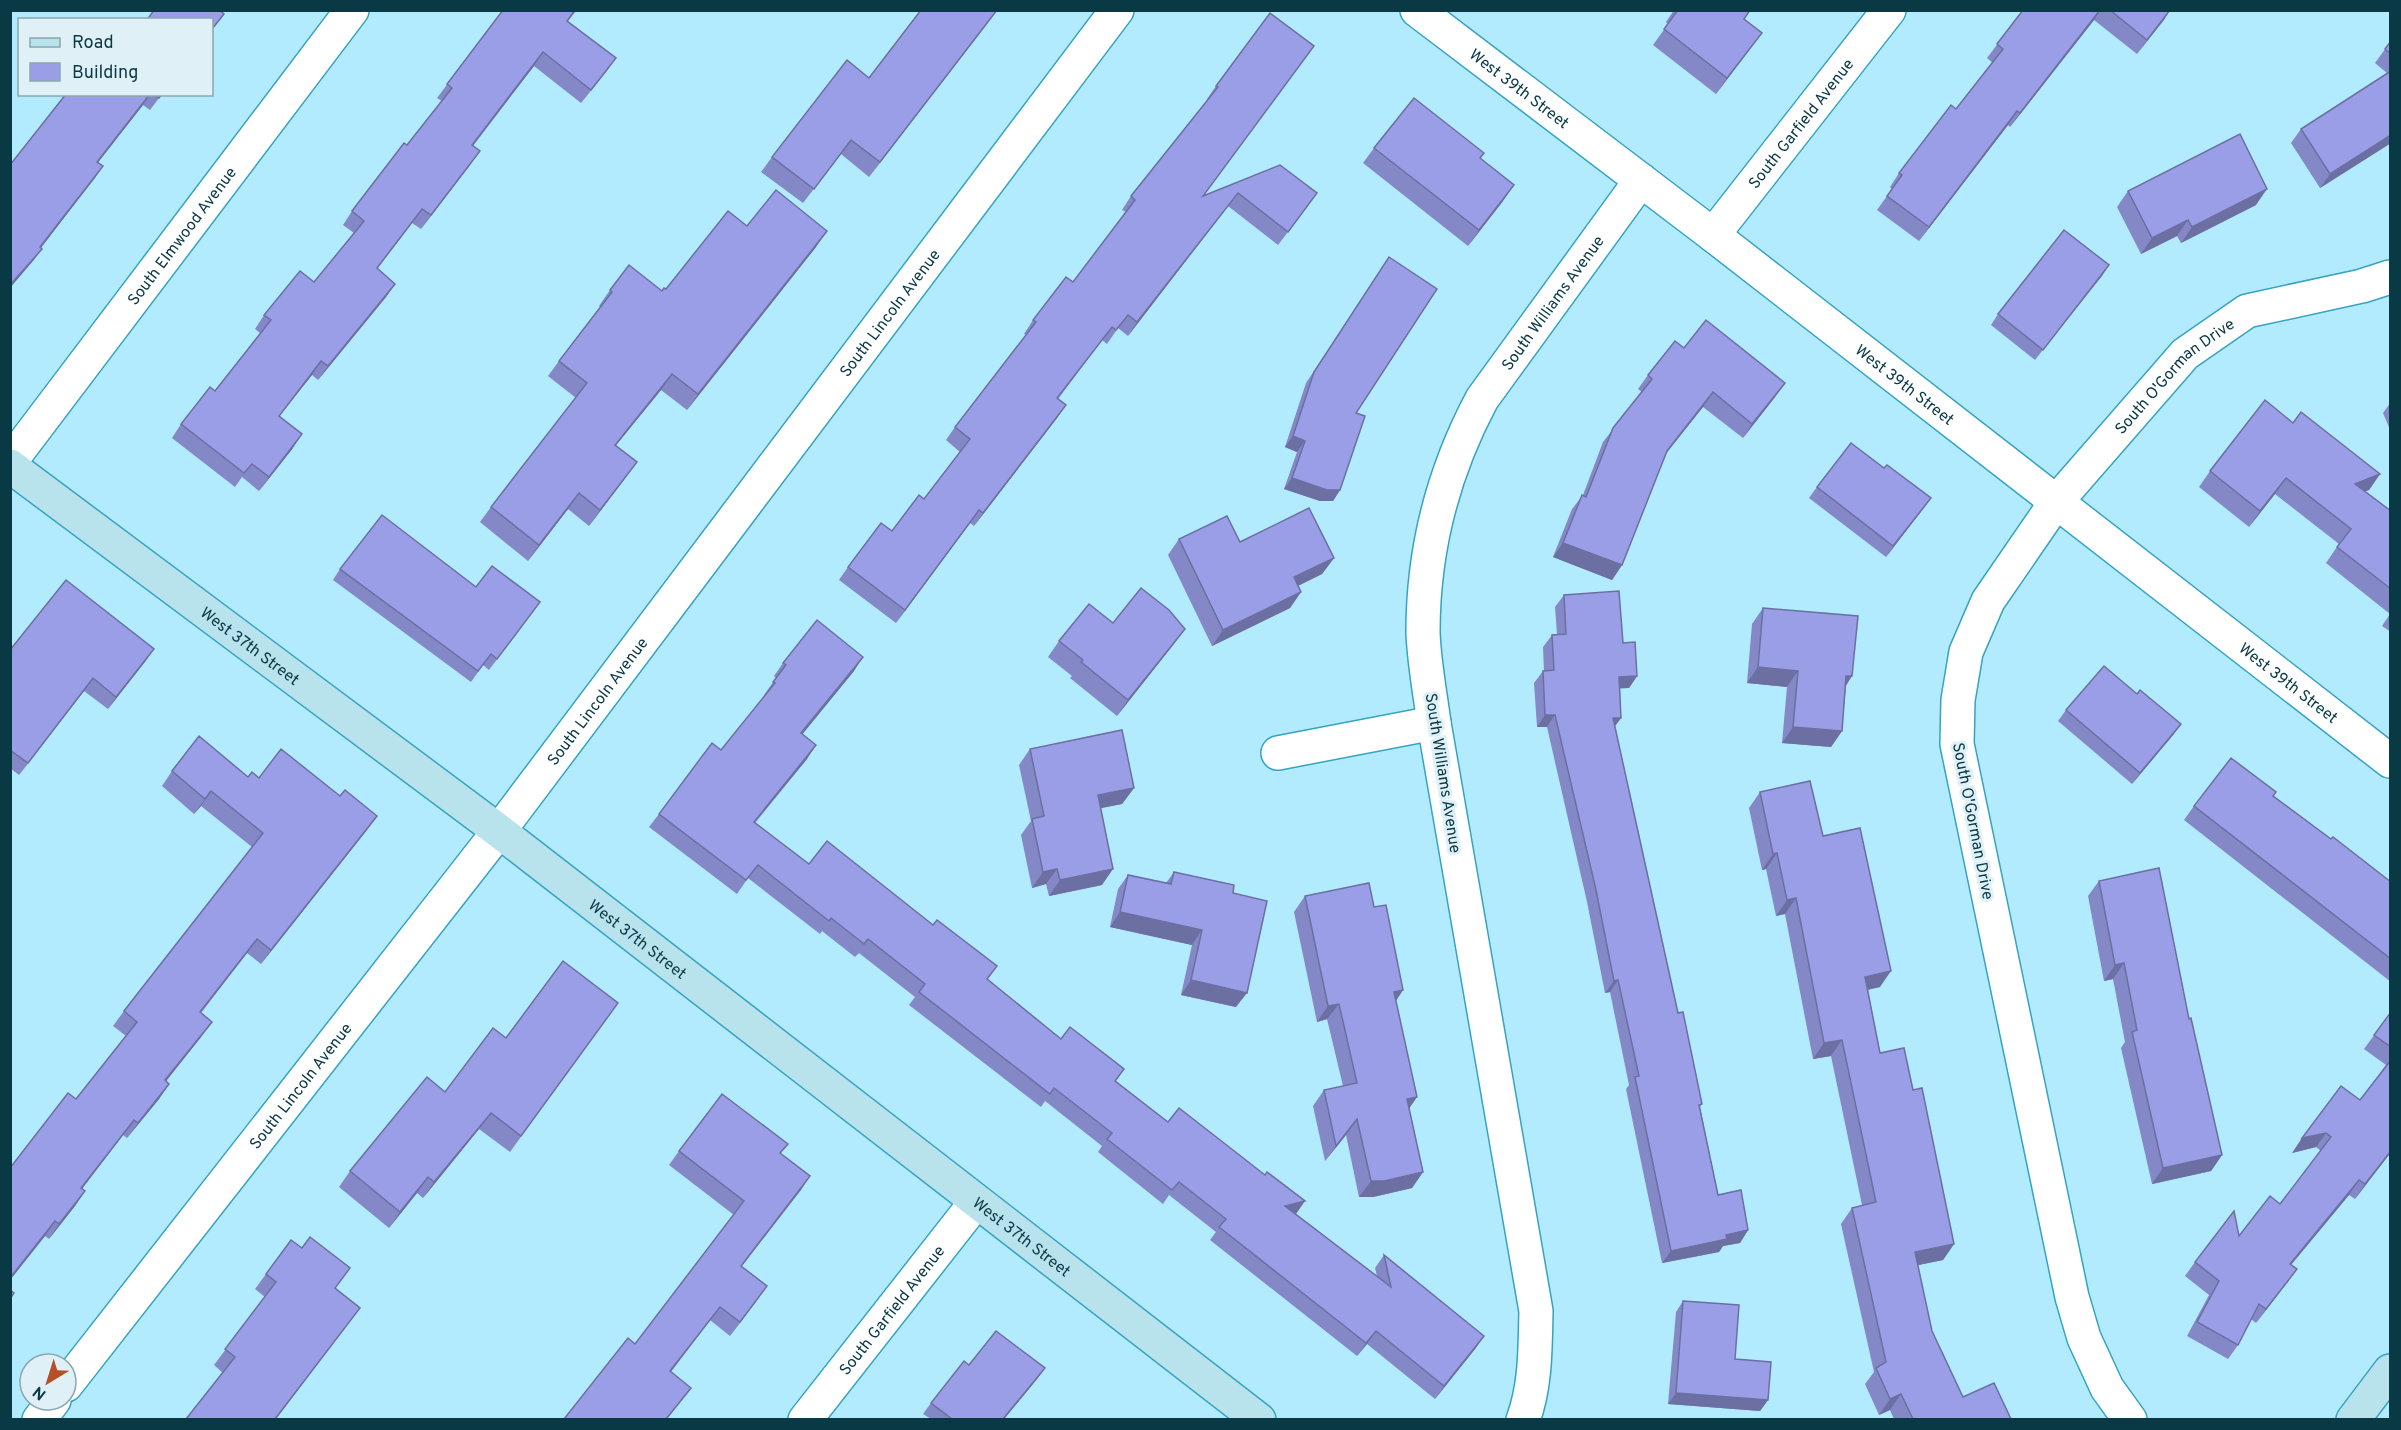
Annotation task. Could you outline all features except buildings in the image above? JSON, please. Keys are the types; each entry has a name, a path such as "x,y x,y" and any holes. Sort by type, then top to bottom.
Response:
{"street":[{"name":"South Elmwood Avenue","path":"10,464 352,10"},
{"name":"South Lincoln Avenue","path":"78,1370 499,831 1117,10"},
{"name":"West 39th Street","path":"1417,10 1713,235 2391,761"},
{"name":"South Garfield Avenue","path":"1713,235 1889,10"},
{"name":"South Williams Avenue","path":"1523,1419 1535,1365 1536,1311 1434,723 1423,633 1428,553 1443,490 1461,438 1482,399 1641,180"},
{"name":"South O'Gorman Drive","path":"2130,1419 2107,1388 2084,1338 2072,1297 1957,744 1958,700 1966,652 1988,601 2056,502 2185,354 2247,311 2362,286 2391,277"},
{"name":"West 37th Street","path":"10,464 499,831 1259,1419"},
{"path":"1278,753 1434,723"},
{"name":"South Garfield Avenue","path":"805,1419 976,1202"},
{"path":"2353,1419 2391,1371"}]}
